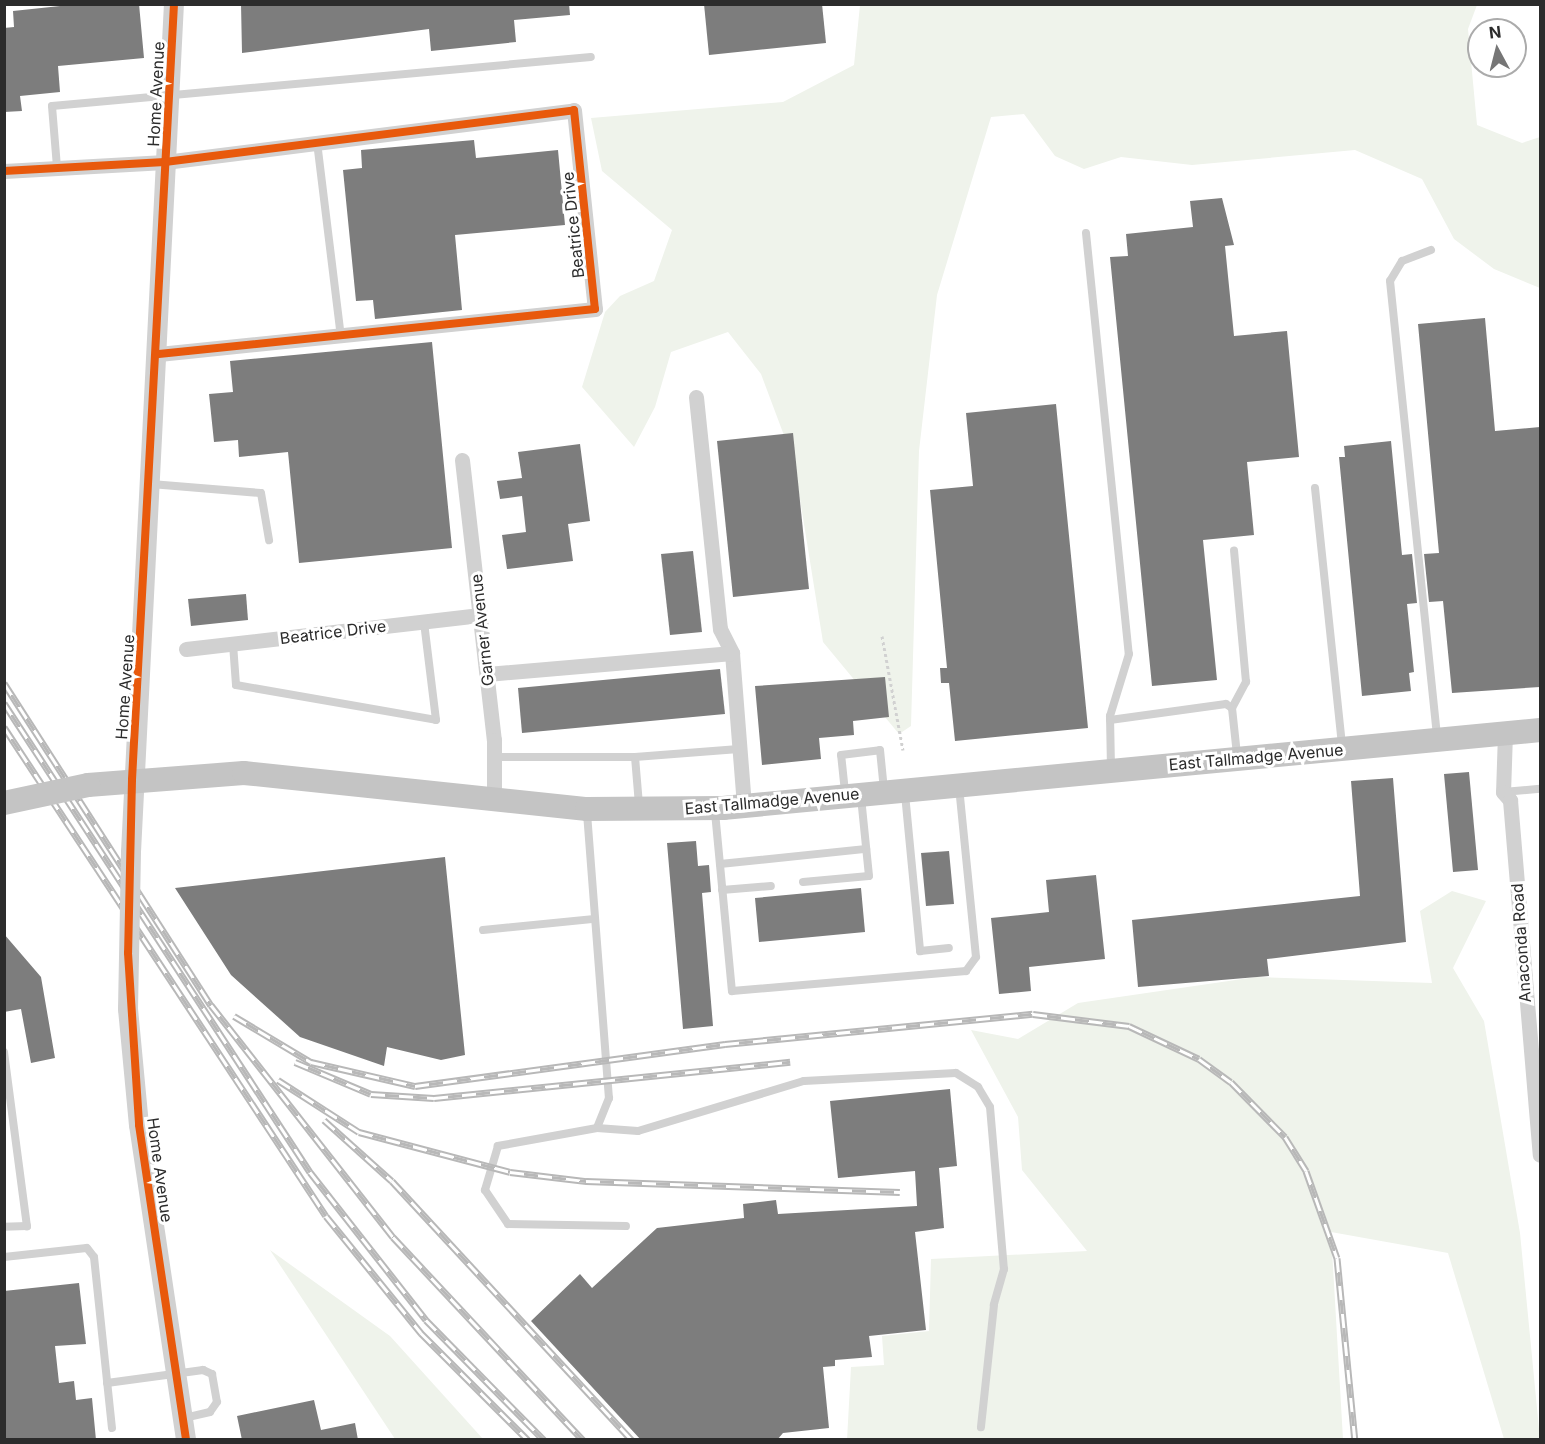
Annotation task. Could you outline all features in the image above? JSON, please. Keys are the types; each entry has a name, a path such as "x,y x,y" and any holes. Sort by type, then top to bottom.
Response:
{"main road":[{"name":"East Tallmadge Avenue","path":"4,803 88,785 132,780 287,776 495,801 586,809 714,808 1540,730"}],"street":[{"name":"Home Avenue","path":"174,4 150,484 132,780 128,1009 139,1125 186,1440"},
{"name":"Beatrice Drive","path":"4,171 165,162 574,110 595,309 341,337 156,354"},
{"path":"696,396 720,629 732,653 744,806"},
{"name":"Garner Avenue","path":"462,460 487,674 495,801"},
{"name":"Beatrice Drive","path":"186,649 480,615"},
{"path":"487,674 732,653"},
{"name":"Anaconda Road","path":"1505,734 1503,792 1510,800 1540,1155"}],"lane":[{"path":"57,167 52,106 169,98 591,57"},
{"path":"317,142 341,337"},
{"path":"1086,233 1129,654 1110,720 1111,770"},
{"path":"1431,250 1402,261 1390,281 1438,740"},
{"path":"150,484 261,493 268,540"},
{"path":"1315,488 1342,749"},
{"path":"1234,551 1246,682 1232,708 1237,759"},
{"path":"233,644 236,685 436,720 424,622"},
{"path":"1110,720 1226,704 1232,708"},
{"path":"494,757 635,757 739,749"},
{"path":"803,882 869,876 866,849 874,793 880,750 841,755 874,793 920,951 949,948"},
{"path":"635,757 639,810"},
{"path":"714,808 732,991 966,971 976,957 959,784"},
{"path":"1503,792 1540,789"},
{"path":"586,809 609,1098 597,1128"},
{"path":"720,864 866,849"},
{"path":"722,890 771,886"},
{"path":"483,930 594,920"},
{"path":"4,1052 27,1226 4,1227"},
{"path":"626,1226 508,1224 485,1190 498,1146 597,1128 638,1131 804,1081 956,1073 978,1087 990,1107 1004,1269 994,1305 981,1428"},
{"path":"4,1257 87,1248 94,1257 112,1428"},
{"path":"107,1383 203,1370 212,1374 216,1402 210,1412 183,1418"}],"path":[{"path":"882,636 903,750"}],"shaded area":[{"path":"860,5 1477,5 1472,18 1467,18 1467,78 1473,78 1477,125 1522,143 1540,137 1540,288 1494,269 1454,239 1422,179 1355,150 1192,165 1121,157 1084,169 1055,156 1024,114 991,117 937,295 919,451 911,726 899,734 823,642 794,462 761,374 728,332 671,352 655,407 634,447 582,387 605,312 620,296 654,281 672,230 602,171 591,118 783,102 854,65"},
{"path":"1452,891 1486,901 1453,968 1484,1021 1520,1233 1540,1439 1504,1439 1448,1253 1331,1232 1343,1439 847,1440 851,1367 884,1365 882,1336 929,1331 931,1259 1087,1251 1022,1170 1018,1117 971,1030 1018,1039 1078,1003 1256,977 1432,983 1420,911"},
{"path":"270,1250 390,1336 483,1439 395,1439"}],"building":[{"path":"79,4 139,4 144,58 58,66 60,92 20,96 22,111 4,112 4,28 14,27 13,11"},
{"path":"241,4 569,4 570,15 514,20 516,42 431,51 429,29 242,53"},
{"path":"704,4 822,4 826,43 709,55"},
{"path":"474,140 476,158 558,150 565,225 455,235 462,310 375,319 373,300 356,301 343,170 362,168 361,150"},
{"path":"1222,198 1234,245 1225,246 1234,336 1287,331 1299,457 1247,462 1254,535 1203,540 1217,680 1152,686 1110,257 1128,256 1126,234 1193,227 1190,201"},
{"path":"1485,318 1495,431 1540,427 1540,687 1452,693 1443,601 1429,602 1424,554 1439,553 1418,324"},
{"path":"432,342 452,548 299,563 288,452 239,457 238,440 214,442 209,394 233,392 230,361"},
{"path":"1056,404 1088,728 955,741 949,683 941,683 940,668 947,668 930,490 973,486 966,413"},
{"path":"793,433 809,589 733,597 717,441"},
{"path":"1391,441 1402,555 1412,554 1417,603 1407,604 1414,672 1409,673 1411,691 1362,696 1339,457 1345,457 1344,446"},
{"path":"580,444 590,521 568,524 573,561 507,569 502,535 526,532 522,496 500,499 497,481 522,478 518,452"},
{"path":"693,551 702,632 670,635 661,554"},
{"path":"246,594 248,620 191,626 188,599"},
{"path":"720,669 725,714 522,733 518,688"},
{"path":"885,677 889,717 853,721 854,735 819,738 821,759 762,765 755,686"},
{"path":"1469,772 1478,870 1453,872 1444,774"},
{"path":"1393,778 1406,942 1267,959 1269,976 1138,987 1132,920 1360,896 1351,781"},
{"path":"696,841 698,866 709,865 711,892 702,893 713,1026 683,1029 667,843"},
{"path":"949,851 954,904 926,906 921,853"},
{"path":"445,857 465,1055 441,1060 387,1047 384,1066 300,1037 231,975 175,888"},
{"path":"1096,875 1105,959 1029,967 1031,991 999,994 991,918 1049,912 1046,880"},
{"path":"861,888 865,932 759,942 755,898"},
{"path":"4,934 41,977 55,1058 31,1063 21,1009 4,1012"},
{"path":"950,1089 957,1166 939,1168 944,1228 915,1232 926,1330 869,1336 872,1357 835,1360 835,1366 823,1367 829,1428 783,1433 777,1440 641,1440 531,1321 580,1274 592,1288 657,1228 744,1218 743,1204 776,1200 778,1214 917,1206 915,1171 838,1178 830,1101"},
{"path":"79,1283 86,1344 55,1346 59,1383 74,1381 76,1400 92,1398 96,1440 4,1440 4,1291"},
{"path":"314,1400 321,1430 355,1423 358,1440 242,1440 237,1416"}],"railway":[{"path":"4,683 211,1005 393,1237 583,1440"},
{"path":"4,703 310,1172 426,1320 544,1440"},
{"path":"4,727 326,1216 421,1333 528,1440"},
{"path":"234,1016 311,1062 415,1086 725,1044 1033,1014 1129,1026 1199,1059 1231,1082 1285,1137 1306,1171 1337,1258 1355,1440"},
{"path":"295,1062 371,1094 434,1098 790,1062"},
{"path":"278,1080 359,1132 510,1172 586,1181 900,1192"},
{"path":"324,1120 392,1181 632,1440"}],"cycle path":[{"path":"174,4 132,780 128,953 139,1125 186,1440"},
{"path":"4,171 165,162 574,110 595,309 156,354"}]}
